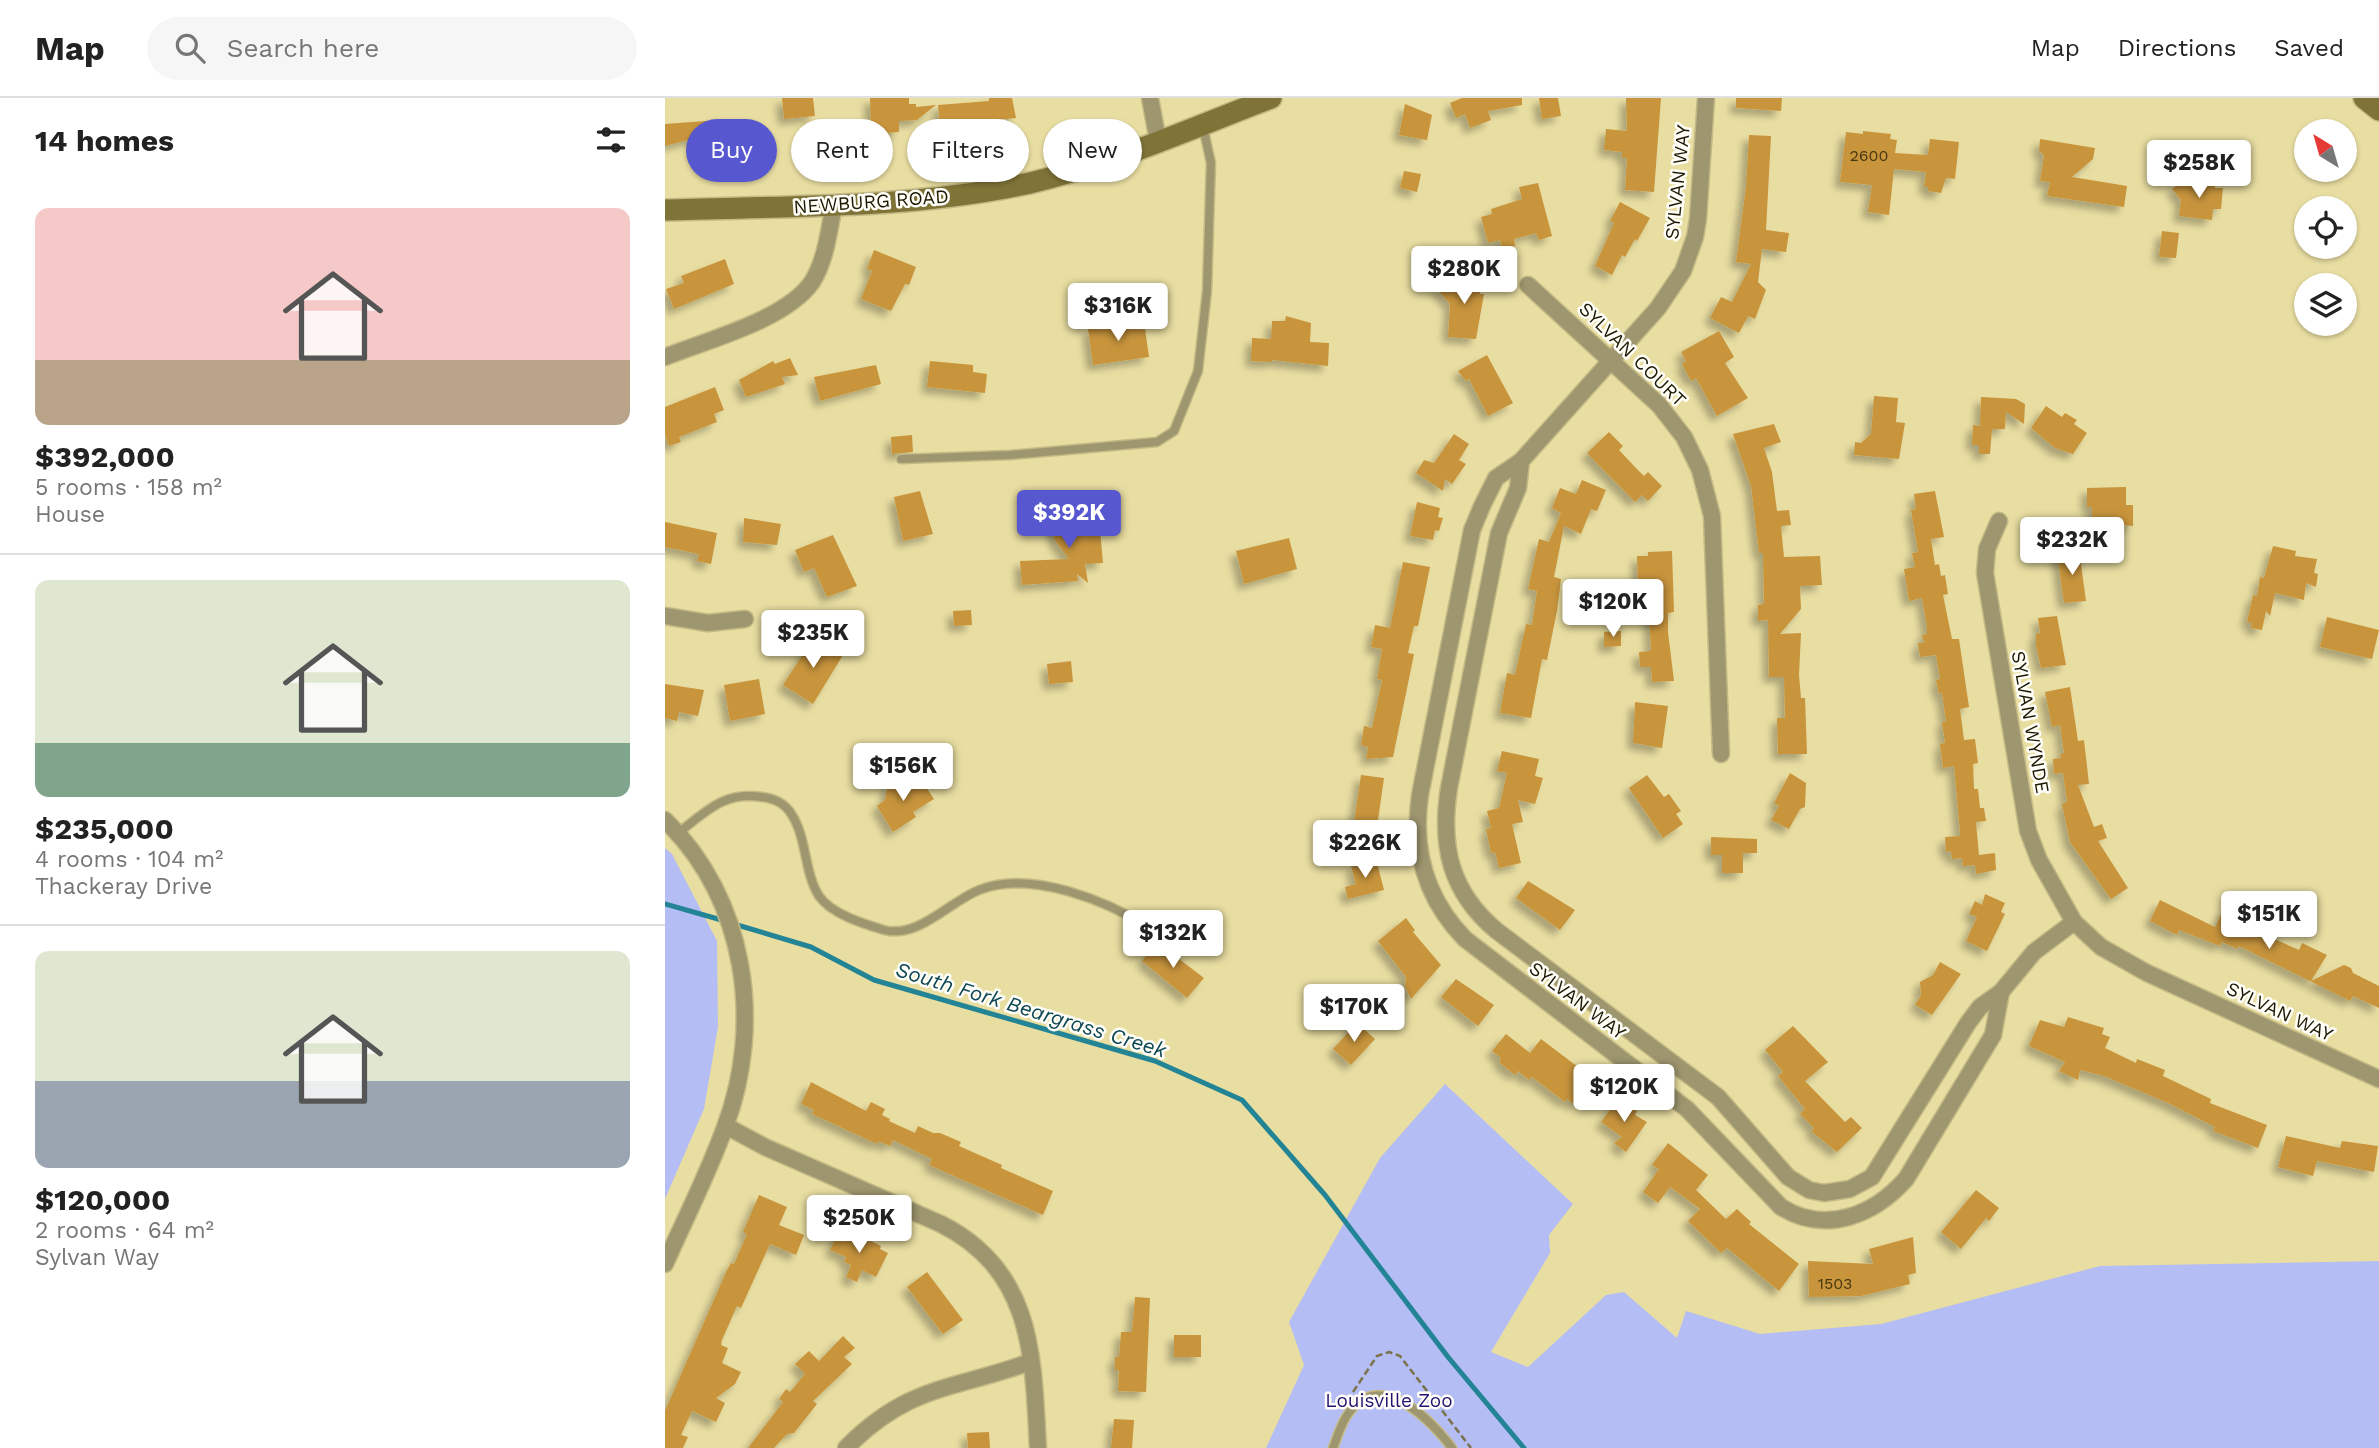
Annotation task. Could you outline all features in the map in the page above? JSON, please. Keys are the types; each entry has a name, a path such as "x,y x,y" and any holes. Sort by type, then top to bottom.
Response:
{"main road":[{"name":"NEWBURG ROAD","path":"665,210 835,205 966,194 1031,182 1158,141 1271,98"},
{"path":"2364,98 2379,110"}],"street":[{"path":"1150,98 1158,141"},
{"name":"SYLVAN WAY","path":"1706,98 1698,219 1690,254 1675,284 1658,308 1521,461 1496,478 1472,530 1415,825 1419,860 1442,912 1465,939 1687,1109 1717,1137 1781,1207 1795,1216 1814,1221 1847,1218 1880,1205 1906,1179 1993,1035 2001,992"},
{"path":"665,357 766,317 797,299 817,272 835,205"},
{"name":"SYLVAN COURT","path":"1528,285 1659,405 1684,437 1708,496 1714,550 1721,754"},
{"name":"SYLVAN WAY","path":"1521,461 1518,488 1499,533 1445,817 1446,850 1456,883 1480,917 1497,931 1718,1097 1788,1177 1809,1189 1824,1193 1850,1189 1872,1177 1980,1007 2001,992 2034,952 2074,922 2101,947 2147,972 2379,1079"},
{"name":"SYLVAN WYNDE","path":"1999,520 1987,549 1985,573 2028,831 2039,860 2074,922"},
{"path":"1466,564 1492,570"},
{"path":"665,616 708,623 745,619"},
{"path":"665,820 678,833 712,883 732,927 744,983 744,1043 738,1084 726,1126 665,1264"},
{"path":"726,1126 765,1147 941,1224 975,1244 1001,1272 1018,1303 1030,1362 1038,1448"},
{"path":"1752,1177 1772,1159"},
{"path":"846,1448 894,1408 925,1392 1030,1362"}],"lane":[{"path":"901,459 1010,455 1145,444 1157,442 1174,431 1198,371 1207,291 1211,163 1202,124"},
{"path":"678,833 713,806 742,794 778,800 793,816 806,865 820,897 839,913 887,931 908,932 981,889 1017,884 1078,892 1150,928"},
{"path":"1333,1448 1346,1416 1356,1405 1370,1398 1390,1397 1420,1412 1452,1448"}],"green space":[{"path":"665,848 672,854 717,941 718,1027 704,1109 665,1199"},
{"name":"Louisville Zoo","path":"1445,1084 1573,1204 1549,1235 1550,1253 1491,1352 1528,1367 1606,1295 1624,1292 1677,1338 1686,1311 1760,1334 1881,1324 2100,1266 2379,1261 2379,1448 1266,1448 1304,1365 1289,1322 1380,1158"}],"building":[{"path":"782,98 813,98 815,116 784,119"},
{"path":"870,98 909,98 909,104 916,104 916,107 936,105 918,119 899,121 899,132 893,132 893,119 871,119"},
{"path":"989,98 1012,98 1016,118 939,119 938,105 989,101"},
{"path":"1462,98 1522,98 1522,105 1488,111 1491,120 1470,128 1465,114 1456,118 1450,103"},
{"path":"1539,98 1558,98 1561,116 1542,119"},
{"path":"1626,98 1661,98 1654,192 1625,190 1627,158 1622,158 1622,152 1604,150 1606,129 1627,131"},
{"path":"1736,98 1782,98 1781,111 1736,108"},
{"path":"1405,104 1432,115 1427,140 1399,135"},
{"path":"686,122 686,140 665,146 665,124"},
{"path":"1863,131 1891,134 1890,139 1897,140 1895,153 1928,155 1930,139 1959,142 1955,179 1946,178 1941,193 1928,191 1928,187 1924,187 1926,172 1894,169 1889,215 1868,212 1872,185 1840,182 1846,132 1863,134"},
{"path":"1749,135 1771,136 1766,230 1789,233 1786,252 1762,249 1758,282 1766,290 1755,319 1748,316 1739,333 1710,318 1721,297 1732,302 1751,264 1736,262 1746,187"},
{"path":"2040,139 2095,148 2093,159 2072,177 2127,186 2124,207 2047,196 2050,182 2040,181 2044,156 2039,150"},
{"path":"1404,171 1421,174 1417,192 1400,188"},
{"path":"1538,183 1552,236 1539,240 1536,233 1514,239 1515,246 1502,250 1500,240 1488,243 1481,217 1492,214 1491,209 1522,199 1519,187"},
{"path":"2179,183 2215,184 2215,188 2223,188 2221,209 2213,209 2212,220 2179,216 2181,200 2172,189"},
{"path":"1620,202 1650,218 1625,257 1622,255 1612,275 1595,266 1614,223 1610,221"},
{"path":"2162,231 2179,233 2176,258 2159,257"},
{"path":"874,250 916,267 909,285 905,284 891,311 861,299 872,271 867,269"},
{"path":"725,259 734,284 674,309 666,289 684,283 681,276"},
{"path":"1457,273 1480,275 1480,294 1484,294 1476,339 1448,337 1450,304 1435,287 1459,285"},
{"path":"1286,316 1311,323 1310,342 1329,343 1328,366 1272,360 1251,361 1252,338 1271,339 1272,321 1285,321"},
{"path":"1144,322 1149,357 1093,365 1088,329"},
{"path":"1719,331 1734,357 1725,363 1748,398 1717,416 1696,378 1691,381 1682,364 1686,361 1681,352"},
{"path":"1487,355 1513,403 1488,416 1469,379 1466,381 1458,371"},
{"path":"790,358 798,375 782,377 785,384 746,397 739,380 773,361 775,364"},
{"path":"930,361 973,365 973,372 987,374 985,393 927,387"},
{"path":"876,365 881,384 820,401 814,377"},
{"path":"715,387 724,410 714,414 717,422 679,437 681,442 669,446 665,435 665,407"},
{"path":"1874,396 1898,398 1896,422 1905,423 1899,459 1854,455 1855,442 1861,443 1871,434"},
{"path":"1981,397 2016,399 2025,404 2024,424 2006,412 2005,429 1992,429 1990,454 1979,454 1979,445 1972,445 1973,425 1980,426"},
{"path":"2046,406 2062,417 2065,413 2077,420 2074,424 2087,433 2073,454 2055,448 2031,428"},
{"path":"1774,424 1781,442 1764,448 1772,472 1777,511 1789,510 1791,525 1781,526 1784,557 1820,556 1822,585 1800,586 1801,609 1780,634 1801,633 1799,675 1801,698 1805,698 1807,754 1778,754 1777,718 1785,718 1784,677 1769,677 1768,620 1758,621 1758,605 1764,604 1763,553 1759,553 1751,486 1733,434"},
{"path":"1609,432 1623,446 1619,450 1635,467 1644,476 1648,472 1662,486 1648,501 1642,495 1635,502 1587,453"},
{"path":"1454,434 1469,444 1459,460 1466,464 1452,484 1445,479 1443,491 1416,473 1424,460 1434,463"},
{"path":"912,435 913,452 892,454 891,437"},
{"path":"1582,480 1606,490 1597,511 1591,509 1581,534 1564,526 1554,577 1561,579 1557,611 1547,660 1542,659 1531,718 1500,713 1507,673 1515,675 1526,624 1532,625 1537,591 1528,589 1539,539 1549,542 1561,513 1552,508 1560,488 1576,494"},
{"path":"2126,487 2126,505 2133,505 2133,526 2122,525 2122,534 2092,534 2092,507 2087,507 2087,488"},
{"path":"920,491 933,534 903,541 894,497"},
{"path":"1935,491 1944,537 1931,539 1935,565 1939,564 1941,576 1945,575 1948,594 1943,595 1952,639 1959,639 1969,707 1960,709 1964,740 1975,739 1978,763 1973,764 1974,789 1978,789 1980,808 1984,808 1986,821 1976,822 1979,855 1995,853 1996,870 1976,874 1975,865 1963,866 1962,858 1952,859 1951,851 1946,852 1945,837 1960,836 1954,766 1943,768 1940,744 1945,743 1942,722 1946,721 1942,693 1939,694 1936,680 1940,679 1936,655 1920,657 1918,643 1924,643 1922,635 1927,634 1922,598 1909,601 1904,569 1915,567 1912,553 1918,552 1911,510 1916,509 1914,494"},
{"path":"1417,502 1440,508 1438,517 1443,518 1439,531 1435,530 1433,540 1410,536"},
{"path":"1098,507 1103,563 1085,564 1088,583 1077,574 1078,581 1022,585 1020,561 1069,559 1054,539 1053,520 1066,518 1065,510"},
{"path":"744,518 781,524 777,545 743,542"},
{"path":"665,522 717,533 711,564 697,561 699,554 665,547"},
{"path":"833,535 857,586 827,597 814,568 804,572 795,550"},
{"path":"1289,538 1297,569 1244,584 1236,551"},
{"path":"2273,546 2296,551 2295,556 2317,559 2314,573 2318,574 2316,587 2306,583 2304,600 2275,593 2270,616 2266,611 2262,630 2251,628 2252,623 2247,622 2253,595 2257,596 2260,577 2264,578"},
{"path":"2079,550 2086,601 2064,603 2057,553"},
{"path":"1672,551 1674,612 1668,613 1668,632 1674,681 1652,682 1651,667 1640,667 1639,652 1651,651 1649,614 1639,614 1637,556 1648,556 1648,552"},
{"path":"1403,562 1430,567 1418,626 1414,626 1408,653 1414,654 1393,757 1366,759 1368,747 1361,745 1364,726 1372,728 1382,680 1377,679 1382,649 1371,647 1375,625 1390,628"},
{"path":"971,610 972,625 954,626 953,611"},
{"path":"2057,616 2066,665 2041,668 2036,645 2036,634 2040,633 2038,618"},
{"path":"2327,617 2379,630 2372,659 2320,647"},
{"path":"1621,631 1621,646 1604,647 1604,632"},
{"path":"814,637 843,655 813,704 783,685"},
{"path":"1071,661 1073,682 1049,684 1047,664"},
{"path":"759,679 765,714 730,721 724,685"},
{"path":"665,684 704,690 698,716 679,712 677,721 665,718"},
{"path":"2070,687 2078,741 2084,740 2089,784 2078,785 2094,827 2102,824 2107,838 2098,841 2128,888 2111,899 2070,842 2062,804 2067,802 2063,773 2054,774 2053,759 2061,758 2060,754 2064,753 2060,725 2052,727 2045,692"},
{"path":"1635,702 1668,706 1662,748 1633,743"},
{"path":"1502,751 1539,759 1535,776 1543,778 1535,804 1518,800 1523,822 1512,824 1521,863 1499,868 1495,852 1491,853 1486,829 1491,828 1487,811 1499,808 1507,773 1497,771"},
{"path":"1790,773 1806,783 1805,807 1800,809 1789,829 1771,820 1779,806 1774,803"},
{"path":"1361,775 1384,778 1377,827 1354,823"},
{"path":"1647,775 1664,797 1669,794 1681,811 1676,814 1683,824 1663,838 1629,788"},
{"path":"894,781 914,787 922,781 934,799 913,812 916,817 893,832 877,806 885,800 888,785"},
{"path":"1711,837 1757,839 1757,853 1743,853 1743,873 1722,873 1722,855 1711,855"},
{"path":"1376,859 1384,890 1348,899 1345,887 1356,884 1351,866"},
{"path":"1528,881 1575,910 1560,930 1516,898"},
{"path":"1985,894 2005,903 2001,912 2005,914 1987,951 1966,941 1977,917 1969,914 1975,901 1982,905"},
{"path":"2160,900 2215,927 2224,909 2249,920 2246,926 2281,942 2299,950 2302,943 2327,955 2311,981 2344,965 2351,968 2353,973 2379,986 2379,1008 2353,996 2350,1001 2239,946 2238,949 2222,942 2220,946 2179,930 2177,935 2150,921"},
{"path":"1406,918 1415,930 1413,932 1441,965 1411,999 1405,986 1406,977 1378,941"},
{"path":"1157,942 1204,978 1187,998 1142,961"},
{"path":"1940,962 1961,974 1932,1015 1915,1005 1921,995 1920,982 1933,975"},
{"path":"1456,979 1494,1005 1478,1026 1441,997"},
{"path":"2068,1017 2104,1028 2102,1034 2110,1037 2105,1048 2136,1063 2137,1059 2165,1070 2163,1076 2211,1099 2210,1103 2267,1125 2258,1148 2213,1131 2215,1127 2168,1103 2104,1076 2080,1070 2078,1080 2059,1071 2065,1062 2029,1046 2040,1020 2064,1027"},
{"path":"1357,1023 1375,1039 1351,1065 1333,1049"},
{"path":"1793,1026 1828,1062 1805,1081 1845,1122 1851,1117 1862,1128 1837,1152 1811,1131 1814,1128 1800,1114 1805,1109 1778,1076 1783,1072 1765,1050"},
{"path":"1506,1034 1530,1053 1541,1039 1578,1067 1576,1070 1591,1083 1575,1105 1567,1099 1565,1102 1532,1077 1529,1080 1518,1071 1515,1075 1499,1062 1501,1058 1492,1051"},
{"path":"811,1082 866,1111 871,1102 885,1109 882,1115 890,1119 889,1121 915,1133 918,1126 961,1142 959,1146 1053,1191 1043,1215 929,1165 932,1159 893,1140 890,1146 878,1141 877,1144 812,1114 814,1110 801,1104"},
{"path":"1619,1098 1637,1111 1635,1115 1647,1122 1626,1152 1614,1143 1622,1137 1601,1122"},
{"path":"2286,1136 2340,1148 2342,1141 2378,1146 2374,1172 2317,1161 2313,1176 2278,1167"},
{"path":"1668,1143 1708,1175 1696,1190 1726,1219 1737,1209 1751,1222 1749,1224 1799,1264 1779,1291 1727,1248 1721,1253 1688,1221 1700,1209 1670,1187 1658,1203 1643,1192 1659,1169 1652,1165"},
{"path":"1976,1190 1999,1208 1989,1221 1986,1218 1961,1249 1941,1232"},
{"path":"759,1195 787,1207 779,1225 804,1235 796,1255 770,1244 741,1308 737,1306 722,1340 721,1345 728,1348 722,1363 741,1372 735,1384 716,1398 725,1403 716,1422 692,1411 681,1435 688,1437 683,1448 665,1448 665,1411 727,1270 731,1263 734,1264 747,1234 743,1232"},
{"path":"839,1231 854,1238 856,1234 881,1246 880,1249 888,1253 876,1277 862,1270 857,1282 846,1277 851,1265 844,1262 846,1257 830,1250"},
{"path":"1913,1237 1916,1273 1908,1275 1910,1284 1861,1296 1809,1297 1808,1261 1873,1264 1869,1249"},
{"path":"927,1272 963,1320 943,1334 907,1287"},
{"path":"1135,1297 1150,1298 1146,1392 1118,1391 1119,1370 1115,1370 1121,1332 1132,1332"},
{"path":"1174,1335 1201,1335 1201,1357 1174,1357"},
{"path":"843,1336 855,1348 844,1357 852,1364 813,1401 817,1404 794,1433 787,1434 774,1448 748,1448 783,1402 779,1399 786,1389 790,1392 805,1374 795,1364 809,1351 819,1361"},
{"path":"1114,1419 1134,1420 1132,1448 1111,1448"},
{"path":"989,1432 990,1448 968,1448 967,1433"}],"waterway":[{"name":"South Fork Beargrass Creek","path":"665,904 725,921"},
{"name":"South Fork Beargrass Creek","path":"734,924 811,947 874,980 1155,1061 1242,1100 1325,1195 1448,1357 1524,1448"}]}
